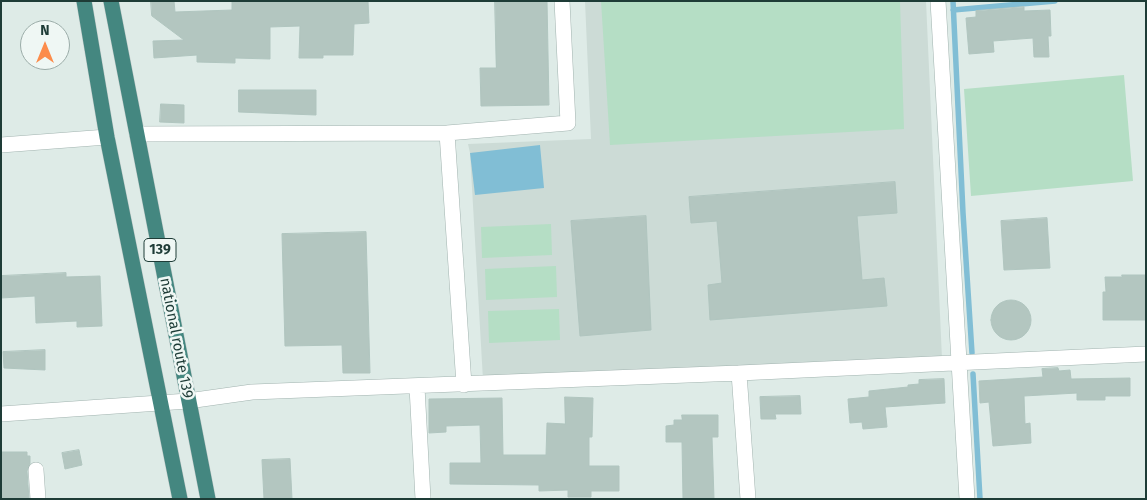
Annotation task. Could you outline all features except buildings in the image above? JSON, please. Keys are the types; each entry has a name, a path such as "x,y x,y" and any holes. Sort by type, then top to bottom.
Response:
{"highway":[{"name":"national route 139","path":"84,1 107,137 180,499"},
{"name":"national route 139","path":"111,1 208,499"}],"street":[{"path":"137,134 447,133 568,123 562,1"},
{"path":"938,1 967,499"},
{"path":"447,133 464,385"},
{"path":"1,145 107,137"},
{"path":"1,414 188,401 252,392 739,374 1146,354"},
{"path":"739,374 748,499"},
{"path":"417,387 423,499"},
{"path":"36,470 38,499"}],"shaded area":[{"path":"585,1 926,1 942,359 483,380 468,144 591,139"}],"green space":[{"path":"601,1 900,1 904,129 610,145"},
{"path":"1124,75 1133,181 971,196 964,89"},
{"path":"551,224 552,255 482,258 481,227"},
{"path":"556,266 557,297 486,300 485,269"},
{"path":"559,309 560,340 489,343 488,311"}],"water":[{"path":"540,145 544,188 475,195 470,153"}],"waterway":[{"path":"953,1 972,353"},
{"path":"953,10 1055,1"},
{"path":"973,374 980,499"}]}
